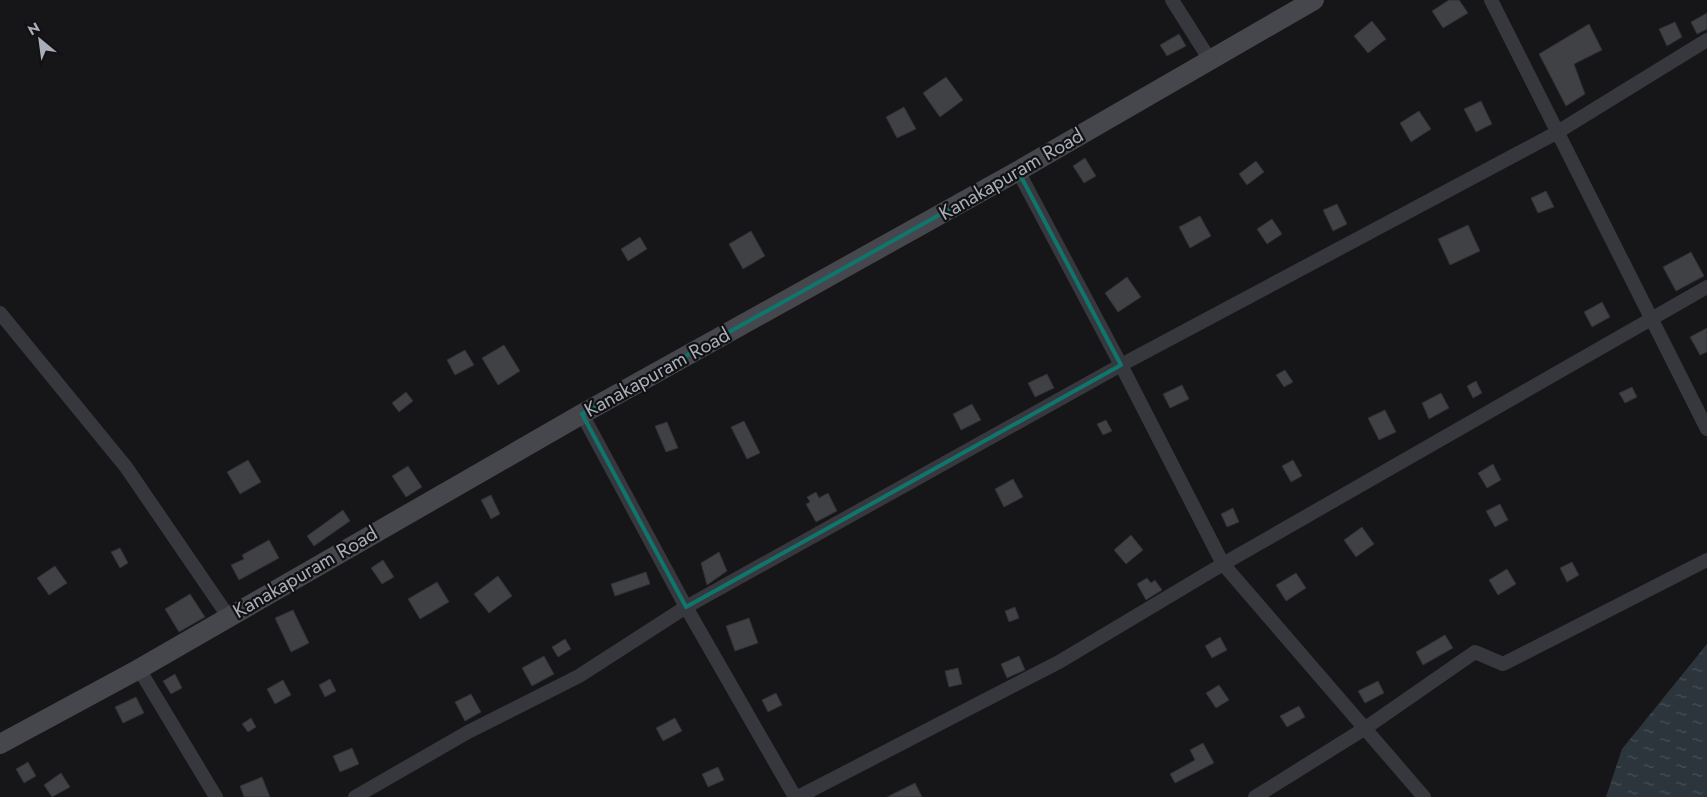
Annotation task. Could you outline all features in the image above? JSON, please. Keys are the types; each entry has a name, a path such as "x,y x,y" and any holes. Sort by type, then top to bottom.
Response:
{"street":[{"path":"1172,0 1210,60"},
{"name":"Kanakapuram Road","path":"0,744 139,668 582,414 1018,171 1314,0"},
{"path":"1491,0 1556,133 1707,428"},
{"path":"355,797 468,732 579,676 686,607 1121,365 1556,133 1707,40"},
{"path":"1018,171 1121,365 1223,564 1424,797"},
{"path":"582,414 686,607 796,797 1059,662 1223,564 1707,287"},
{"path":"0,313 126,467 228,616"},
{"path":"1255,797 1364,729 1475,652 1503,664 1707,560"},
{"path":"139,668 216,797"}],"highlighted area":[{"path":"1018,171 1121,365 686,607 582,414"}],"water":[{"path":"1707,644 1707,797 1606,797 1622,749"}],"building":[{"path":"1449,0 1459,0 1468,13 1443,28 1432,11"},
{"path":"1707,13 1707,29 1697,34 1691,22"},
{"path":"1372,21 1386,39 1368,53 1354,36"},
{"path":"1675,22 1682,37 1667,46 1659,29"},
{"path":"1589,24 1602,50 1574,64 1585,94 1566,106 1539,54"},
{"path":"1179,34 1186,46 1167,56 1160,45"},
{"path":"946,77 963,100 940,117 923,93"},
{"path":"1481,101 1492,124 1476,132 1464,109"},
{"path":"904,107 916,129 897,138 886,117"},
{"path":"1419,111 1431,129 1411,142 1400,123"},
{"path":"1085,158 1096,176 1084,183 1073,166"},
{"path":"1256,161 1264,172 1247,185 1239,174"},
{"path":"1546,191 1554,207 1538,213 1531,198"},
{"path":"1337,204 1347,224 1333,231 1323,210"},
{"path":"1200,216 1211,236 1190,248 1179,227"},
{"path":"1272,219 1282,234 1267,244 1257,229"},
{"path":"1468,225 1480,251 1450,265 1438,239"},
{"path":"751,231 765,256 743,269 729,244"},
{"path":"640,237 647,249 628,261 621,249"},
{"path":"1691,252 1704,276 1676,291 1663,267"},
{"path":"1127,277 1141,297 1118,312 1105,293"},
{"path":"1602,302 1610,317 1592,327 1584,312"},
{"path":"1707,328 1707,352 1700,355 1690,337"},
{"path":"504,345 520,371 498,385 482,358"},
{"path":"465,350 474,365 455,375 447,360"},
{"path":"1285,370 1293,382 1284,387 1276,375"},
{"path":"1047,374 1054,388 1035,397 1028,383"},
{"path":"1476,381 1482,393 1473,398 1467,386"},
{"path":"1182,385 1189,399 1170,408 1163,394"},
{"path":"1632,387 1637,397 1625,403 1619,393"},
{"path":"406,392 413,401 399,412 392,403"},
{"path":"1441,393 1449,408 1429,419 1422,403"},
{"path":"972,404 981,420 961,430 953,414"},
{"path":"1385,410 1396,432 1379,440 1368,418"},
{"path":"1106,420 1112,431 1103,435 1097,424"},
{"path":"744,421 760,453 747,459 731,427"},
{"path":"667,422 678,448 666,452 655,426"},
{"path":"248,460 261,482 240,494 227,472"},
{"path":"1293,460 1302,476 1291,482 1282,466"},
{"path":"1493,464 1501,480 1487,488 1478,473"},
{"path":"408,466 422,487 406,497 392,476"},
{"path":"1013,479 1023,497 1004,507 995,489"},
{"path":"816,492 819,498 828,493 837,511 816,522 806,504 810,502 807,497"},
{"path":"491,495 500,514 491,519 481,500"},
{"path":"1500,504 1508,520 1495,527 1486,511"},
{"path":"1233,508 1239,522 1227,527 1221,514"},
{"path":"343,510 350,521 314,546 307,536"},
{"path":"1362,527 1374,544 1356,557 1344,540"},
{"path":"1131,535 1143,550 1126,564 1114,550"},
{"path":"269,540 279,558 239,580 231,565 244,559 242,555"},
{"path":"120,548 128,563 120,568 111,552"},
{"path":"719,552 727,571 707,585 701,563"},
{"path":"383,560 394,577 382,584 371,568"},
{"path":"1572,562 1579,575 1567,582 1560,568"},
{"path":"55,566 67,583 49,595 37,578"},
{"path":"1507,569 1516,584 1498,595 1489,580"},
{"path":"646,572 650,584 615,596 611,584"},
{"path":"1296,573 1306,588 1286,601 1276,585"},
{"path":"498,576 512,596 489,613 474,594"},
{"path":"1147,578 1151,583 1155,580 1162,590 1146,600 1137,584"},
{"path":"437,582 449,602 420,619 408,599"},
{"path":"190,594 205,617 179,632 165,609"},
{"path":"1015,607 1019,618 1009,622 1005,611"},
{"path":"293,610 309,643 291,652 275,618"},
{"path":"749,618 758,643 735,651 726,626"},
{"path":"1445,635 1453,648 1423,665 1416,652"},
{"path":"1220,637 1227,650 1212,658 1205,646"},
{"path":"565,639 571,649 558,657 552,647"},
{"path":"544,656 554,674 532,686 522,668"},
{"path":"1019,656 1025,670 1007,678 1001,664"},
{"path":"958,668 962,684 949,687 945,671"},
{"path":"175,674 182,688 171,694 163,681"},
{"path":"330,679 336,691 325,697 319,685"},
{"path":"283,680 291,695 275,704 267,689"},
{"path":"1378,681 1384,693 1365,703 1358,691"},
{"path":"1219,685 1229,700 1216,708 1206,693"},
{"path":"776,693 782,705 768,712 762,700"},
{"path":"471,694 481,712 465,721 455,702"},
{"path":"136,697 144,713 123,723 115,707"},
{"path":"1299,706 1305,717 1287,727 1280,716"},
{"path":"251,718 256,727 248,732 242,724"},
{"path":"675,718 682,731 663,741 656,728"},
{"path":"1203,743 1214,763 1175,783 1170,774 1195,760 1190,750"},
{"path":"352,748 359,764 340,772 333,756"},
{"path":"28,762 36,776 24,783 16,769"},
{"path":"718,767 724,780 708,787 702,774"},
{"path":"61,773 70,787 52,797 44,785"},
{"path":"262,777 270,797 244,797 240,786"},
{"path":"915,783 922,797 887,797"}]}
